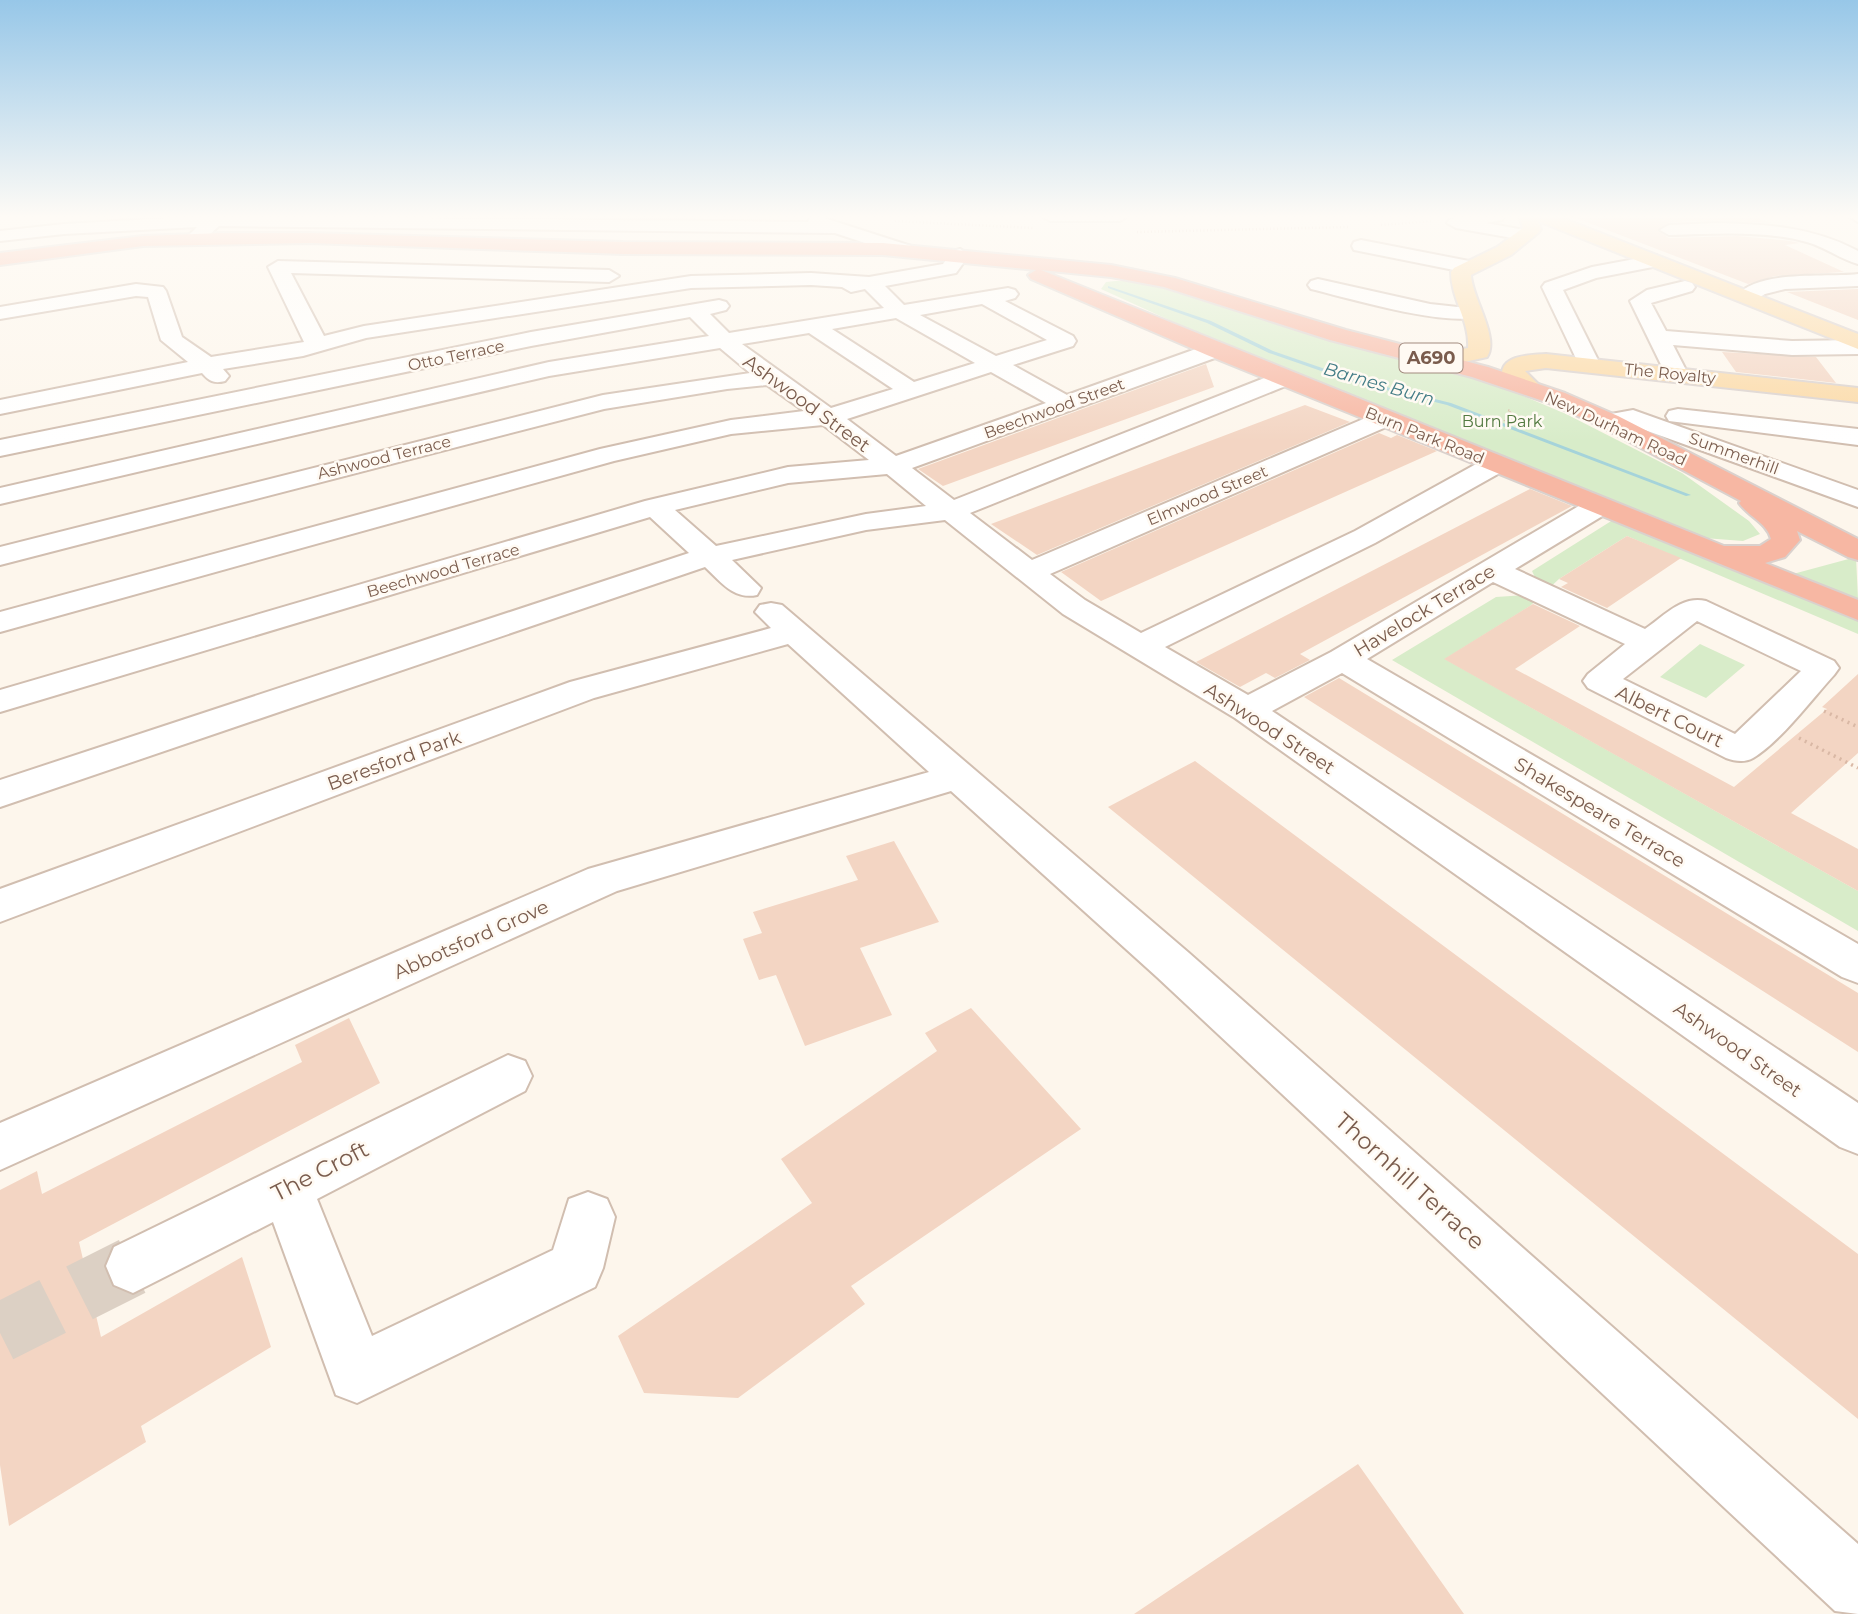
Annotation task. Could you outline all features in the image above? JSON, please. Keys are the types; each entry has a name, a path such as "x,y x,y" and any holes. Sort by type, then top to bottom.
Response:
{"highway":[{"name":"Burn Park Road","path":"1078,291 1285,379 1858,611"},
{"name":"A690","path":"1090,291 1098,299"},
{"name":"New Durham Road","path":"1193,291 1326,331 1418,354 1621,419 1708,472 1858,551"},
{"name":"A690","path":"1708,472 1775,520 1786,540 1777,550 1767,553 1738,555 1711,552"}],"main road":[{"path":"1418,354 1440,358 1468,356 1479,352 1479,338 1464,291"},
{"path":"1732,291 1858,345"},
{"path":"1479,338 1507,351 1583,364"},
{"name":"The Royalty","path":"1530,388 1514,377 1512,371 1517,365 1533,361 1583,364 1858,395"}],"street":[{"path":"0,313 128,291"},
{"path":"156,291 172,341 207,365 238,401"},
{"path":"290,291 317,345"},
{"path":"390,291 411,324 448,357"},
{"path":"565,291 600,327"},
{"path":"683,291 693,296"},
{"path":"0,407 411,324 573,300 693,296 725,291"},
{"name":"Otto Terrace","path":"0,448 539,337 600,327 693,296 742,303 817,291"},
{"path":"879,291 900,312 1066,404"},
{"path":"0,496 549,369 726,342 1021,291"},
{"path":"1346,291 1430,310 1469,313"},
{"path":"1554,291 1583,364"},
{"path":"1666,291 1640,301 1676,374"},
{"path":"1746,297 1753,291"},
{"path":"1654,294 1691,311"},
{"name":"Ashwood Street","path":"693,296 726,342 828,417 1074,607 1247,710 1858,1131"},
{"path":"0,622 609,454 744,425 828,417 1065,341 985,298"},
{"path":"1713,322 1758,345"},
{"path":"814,327 911,390"},
{"path":"539,337 549,369"},
{"path":"1658,337 1833,349 1858,345"},
{"name":"Beechwood Street","path":"892,466 1215,350"},
{"name":"Ashwood Terrace","path":"0,556 603,402 727,382 772,378"},
{"path":"0,794 710,556 866,522 950,511 1285,379"},
{"path":"1621,419 1636,412 1645,412 1858,438"},
{"name":"Elmwood Street","path":"1029,572 1384,419"},
{"name":"Summerhill","path":"1621,419 1858,499"},
{"path":"1140,646 1365,537 1496,464"},
{"name":"Beechwood Terrace","path":"0,701 655,507 788,475 892,466"},
{"name":"Havelock Terrace","path":"1247,710 1343,659 1600,506"},
{"path":"655,507 746,588"},
{"path":"1492,570 1647,642"},
{"name":"Albert Court","path":"1695,608 1822,668 1770,723 1739,750 1600,681 1647,642 1695,608"},
{"name":"Thornhill Terrace","path":"782,622 1183,975 1858,1588"},
{"name":"Beresford Park","path":"0,906 582,690 782,622"},
{"name":"Shakespeare Terrace","path":"1343,659 1858,965"},
{"name":"Abbotsford Grove","path":"0,1147 603,880 958,776"},
{"name":"The Croft","path":"133,1266 508,1076"},
{"path":"287,1188 357,1374 576,1268 588,1217"}],"path":[{"path":"1491,425 1504,422"},
{"path":"1770,723 1858,768"}],"green space":[{"name":"Burn Park","path":"1106,291 1172,291 1339,344 1430,365 1514,392 1566,414 1682,473 1749,521 1760,534 1743,541 1704,538 1224,345"},
{"path":"1616,518 1858,620 1858,634 1627,536 1559,579 1543,594 1532,571"},
{"path":"1856,557 1858,599 1793,574"},
{"path":"1543,594 1530,606 1445,659 1858,891 1858,931 1392,660 1496,597"},
{"path":"1700,644 1745,665 1706,698 1660,677"}],"building":[{"path":"1858,291 1858,320 1787,292"},
{"path":"1722,352 1816,357 1836,383 1736,372"},
{"path":"1206,364 1214,387 943,486 918,469"},
{"path":"1305,405 1350,422 1037,555 991,524"},
{"path":"1379,433 1391,438 1397,435 1437,451 1101,601 1061,572"},
{"path":"1530,489 1572,506 1300,654 1310,660 1275,678 1266,673 1240,687 1196,662"},
{"path":"1627,536 1681,558 1607,608 1561,587 1568,583 1559,579"},
{"path":"1533,604 1580,626 1515,669 1734,787 1827,709 1822,707 1858,674 1858,753 1791,813 1858,849 1858,891 1444,659"},
{"path":"1339,678 1858,993 1858,1052 1304,697"},
{"path":"1195,761 1858,1254 1858,1419 1108,807"},
{"path":"894,841 939,922 860,948 892,1015 805,1046 776,975 759,980 743,939 762,933 753,912 858,880 846,856"},
{"path":"971,1008 1081,1129 851,1286 865,1304 738,1398 644,1393 618,1336 812,1203 781,1159 937,1051 925,1033"},
{"path":"349,1018 380,1083 79,1242 101,1337 242,1257 271,1347 141,1426 146,1442 9,1526 0,1465 0,1190 37,1171 42,1194 302,1062 295,1045"},
{"path":"1358,1464 1464,1614 1134,1614"}],"waterway":[{"name":"Barnes Burn","path":"1122,291 1209,322 1271,352 1352,380 1449,404 1688,495"}],"tunnel":[{"path":"0,1333 133,1266"}]}
